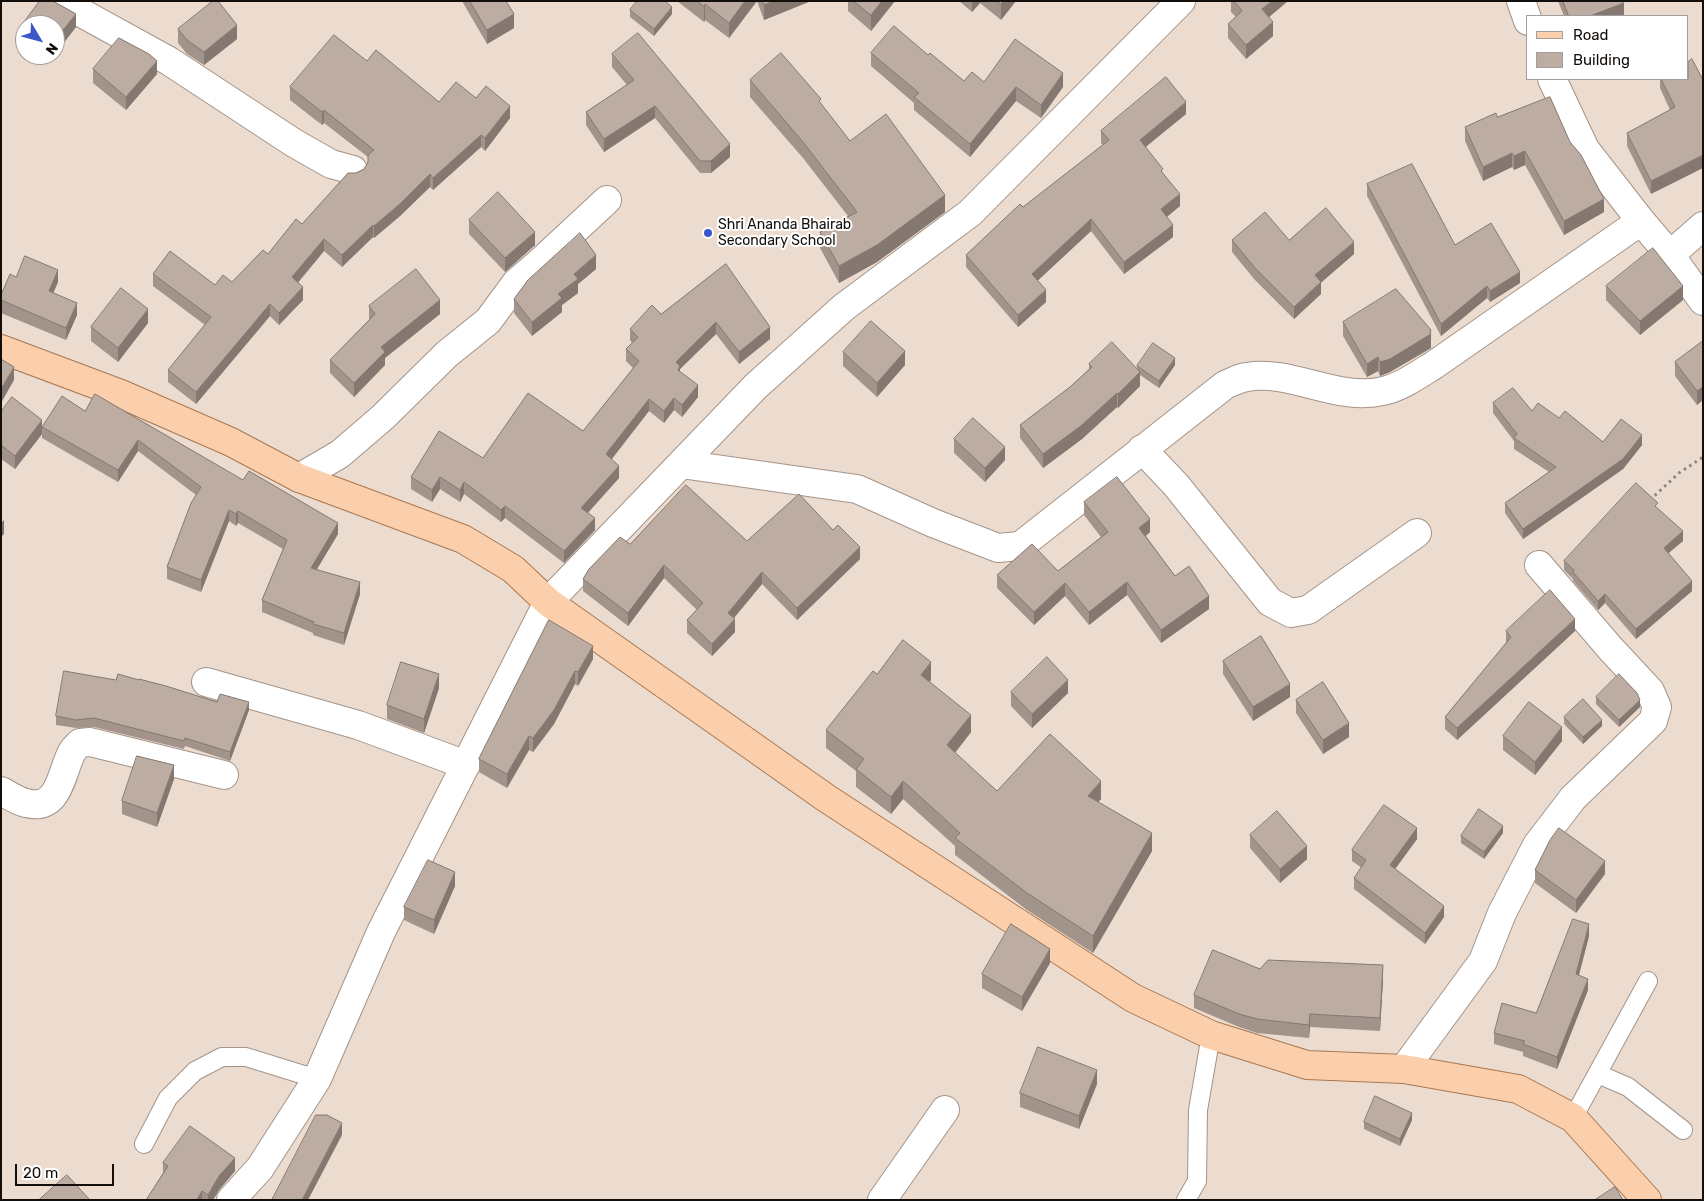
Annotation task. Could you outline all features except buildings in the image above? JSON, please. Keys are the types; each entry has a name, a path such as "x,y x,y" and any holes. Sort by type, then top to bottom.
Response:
{"main road":[{"path":"1,349 122,394 230,442 299,478 463,539 513,569 548,602 826,798 1133,998 1211,1036 1307,1065 1404,1069 1518,1089 1573,1118 1647,1200"}],"street":[{"path":"60,1 169,61 294,144 331,164 353,170"},
{"path":"231,1200 260,1168 317,1079 381,932 548,602 741,400 844,307 970,213 1180,1"},
{"path":"1521,1 1526,15"},
{"path":"1552,80 1585,149 1670,255 1703,302"},
{"path":"299,478 340,454 383,417 448,354 488,321 516,283 607,200"},
{"path":"681,464 857,490 933,523 998,548 1020,546 1225,385 1246,377 1273,377 1358,394 1384,391 1407,381 1434,365 1641,221"},
{"path":"1670,255 1703,226"},
{"path":"1142,449 1176,485 1270,602 1291,613 1308,610 1417,533"},
{"path":"1404,1069 1483,961 1502,914 1537,844 1573,798 1652,721 1657,707 1650,691 1610,648 1539,565"},
{"path":"206,682 358,725 466,765"},
{"path":"1,791 24,803 36,805 48,800 59,788 73,751 80,743 85,742 102,744 224,775"},
{"path":"882,1200 945,1110"}],"lane":[{"path":"1573,1118 1648,981"},
{"path":"1186,1200 1197,1181 1198,1110 1211,1036"},
{"path":"144,1144 168,1098 195,1071 222,1058 246,1056 317,1079"},
{"path":"1598,1074 1628,1087 1683,1130"}],"path":[{"path":"1650,500 1679,474 1703,457"}],"place":[{"name":"Shri Ananda Bhairab Secondary School","path":"708,233"}]}
